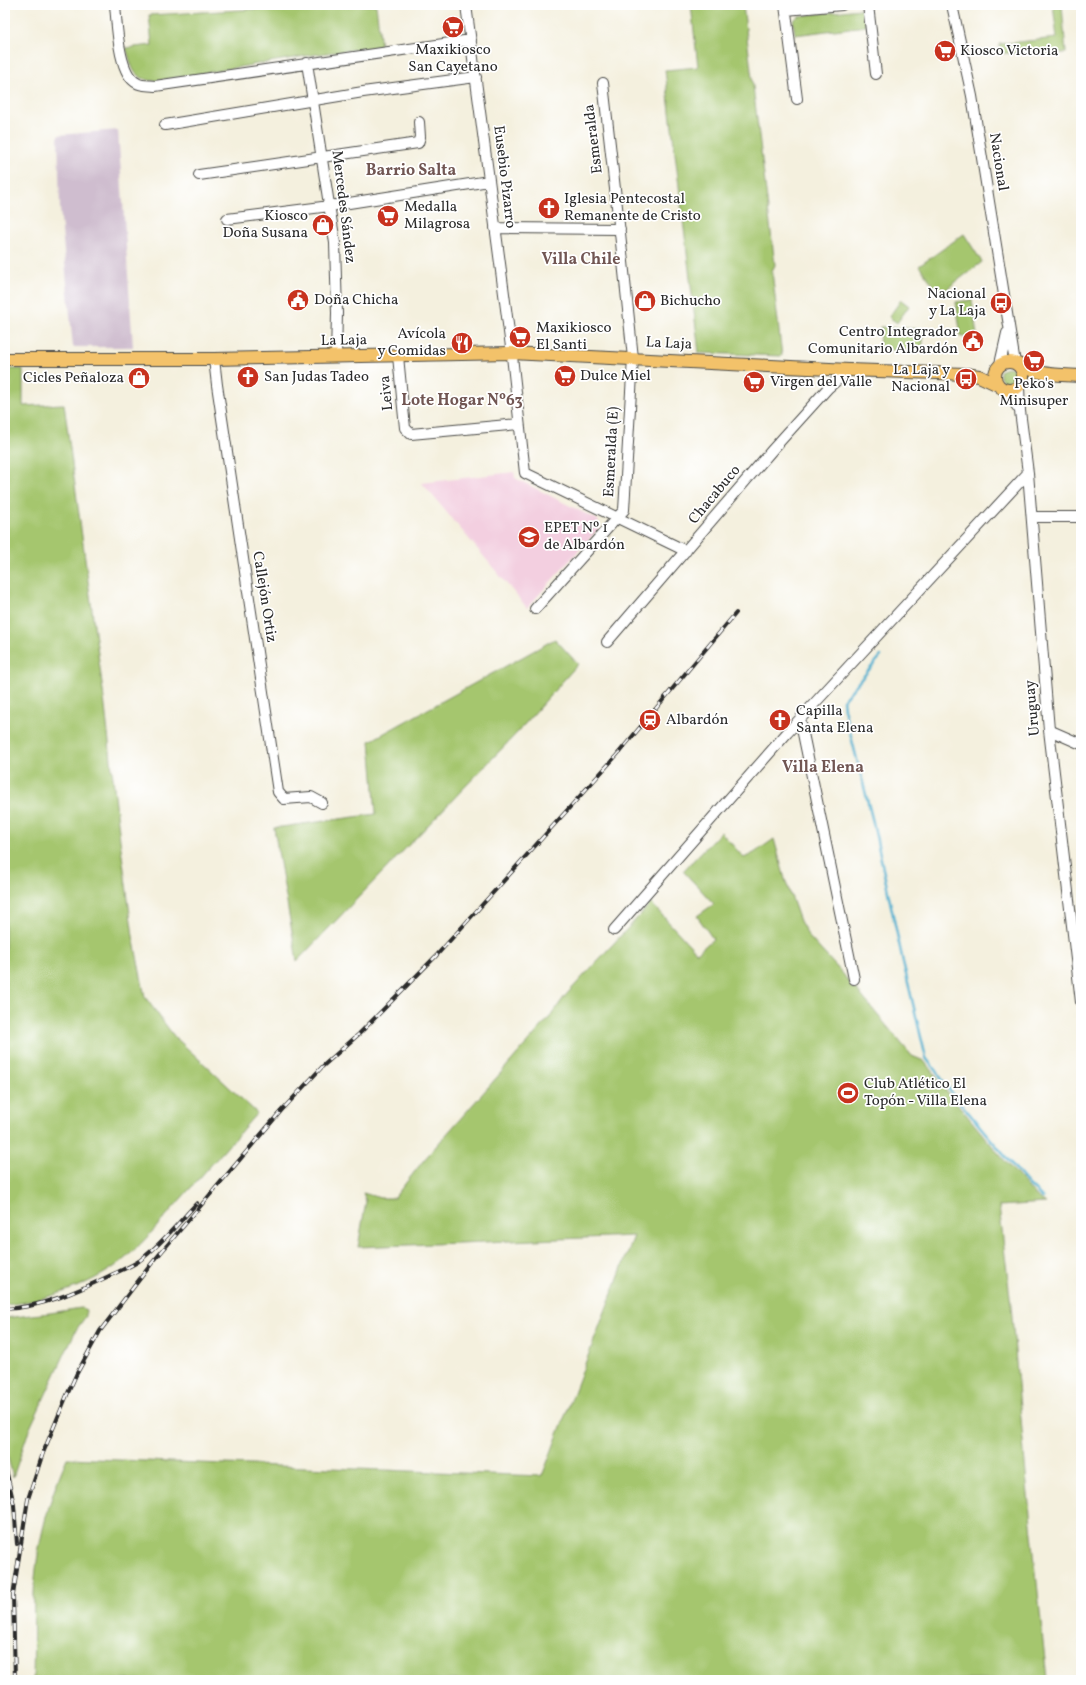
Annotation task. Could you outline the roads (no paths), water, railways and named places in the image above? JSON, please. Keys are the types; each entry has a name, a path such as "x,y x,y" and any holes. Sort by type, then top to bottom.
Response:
{"main road":[{"name":"La Laja","path":"5,359 214,359 511,353 849,370 971,374 999,366"},
{"path":"1056,375 1029,380 1008,390 1000,386 994,378 999,366 1007,362 1040,373 1081,376"},
{"path":"1016,364 1022,370 1023,378 1020,385"},
{"name":"La Laja","path":"971,374 1000,386"}],"street":[{"path":"115,5 120,50 127,74 137,83 155,86 471,40"},
{"name":"Eusebio Pizarro","path":"466,5 525,473 617,518"},
{"path":"797,99 786,8 842,5"},
{"path":"868,5 876,74"},
{"name":"Nacional","path":"952,5 972,96 1008,325 1016,364"},
{"name":"Mercedes Sández","path":"307,63 335,243 336,356"},
{"path":"165,125 313,100 476,77"},
{"name":"Esmeralda","path":"603,83 633,358"},
{"path":"199,175 418,143 420,138 419,122"},
{"path":"227,219 330,206 489,181"},
{"path":"495,228 620,229"},
{"name":"Nacional","path":"999,366 1007,338 1008,325"},
{"name":"Leiva","path":"398,356 405,428 411,434 416,435 519,424"},
{"name":"Esmeralda (E)","path":"535,609 624,510 633,358"},
{"name":"Callejón Ortiz","path":"214,359 278,792 284,799 311,798 322,803"},
{"name":"Chacabuco","path":"607,642 773,448 828,388 849,370"},
{"name":"Uruguay","path":"1020,385 1020,411 1028,473 1049,730 1081,1002"},
{"name":"Uruguay","path":"1000,386 1020,411"},
{"path":"614,930 800,719 1028,473"},
{"path":"1032,517 1081,517"},
{"path":"617,518 686,551"},
{"path":"800,719 854,979"},
{"path":"1049,730 1081,744"}],"waterway":[{"path":"881,656 843,700 844,709 873,822 903,962 926,1058 953,1094 1029,1185 1043,1198"}],"railway":[{"path":"15,1680 13,1595 28,1499 43,1453 67,1395 100,1331 152,1263 281,1111 323,1066 359,1034 436,956 616,756 736,613"},
{"path":"5,1309 19,1308 58,1298 84,1288 132,1265 155,1248 197,1203"},
{"path":"5,1465 14,1505 17,1544"}],"place":[{"name":"Maxikiosco San Cayetano","path":"453,27"},
{"name":"Kiosco Victoria","path":"945,51"},
{"name":"Iglesia Pentecostal Remanente de Cristo","path":"549,208"},
{"name":"Medalla Milagrosa","path":"388,216"},
{"name":"Kiosco Doña Susana","path":"323,225"},
{"name":"Doña Chicha","path":"298,300"},
{"name":"Bichucho","path":"645,301"},
{"name":"Nacional y La Laja","path":"1001,303"},
{"name":"Maxikiosco El Santi","path":"520,337"},
{"name":"Centro Integrador Comunitario Albardón","path":"973,341"},
{"name":"Avícola y Comidas","path":"462,343"},
{"name":"Peko's Minisuper","path":"1034,361"},
{"name":"Dulce Miel","path":"565,376"},
{"name":"San Judas Tadeo","path":"248,377"},
{"name":"Cicles Peñaloza","path":"139,378"},
{"name":"La Laja y Nacional","path":"966,379"},
{"name":"Virgen del Valle","path":"754,382"},
{"name":"EPET Nº 1 de Albardón","path":"529,537"},
{"name":"Albardón","path":"650,720"},
{"name":"Capilla Santa Elena","path":"780,720"},
{"name":"Club Atlético El Topón - Villa Elena","path":"848,1093"}],"district":[{"name":"Barrio Salta","path":"411,171"},
{"name":"Villa Chile","path":"581,260"},
{"name":"Lote Hogar Nº63","path":"462,401"},
{"name":"Villa Elena","path":"823,768"}]}
